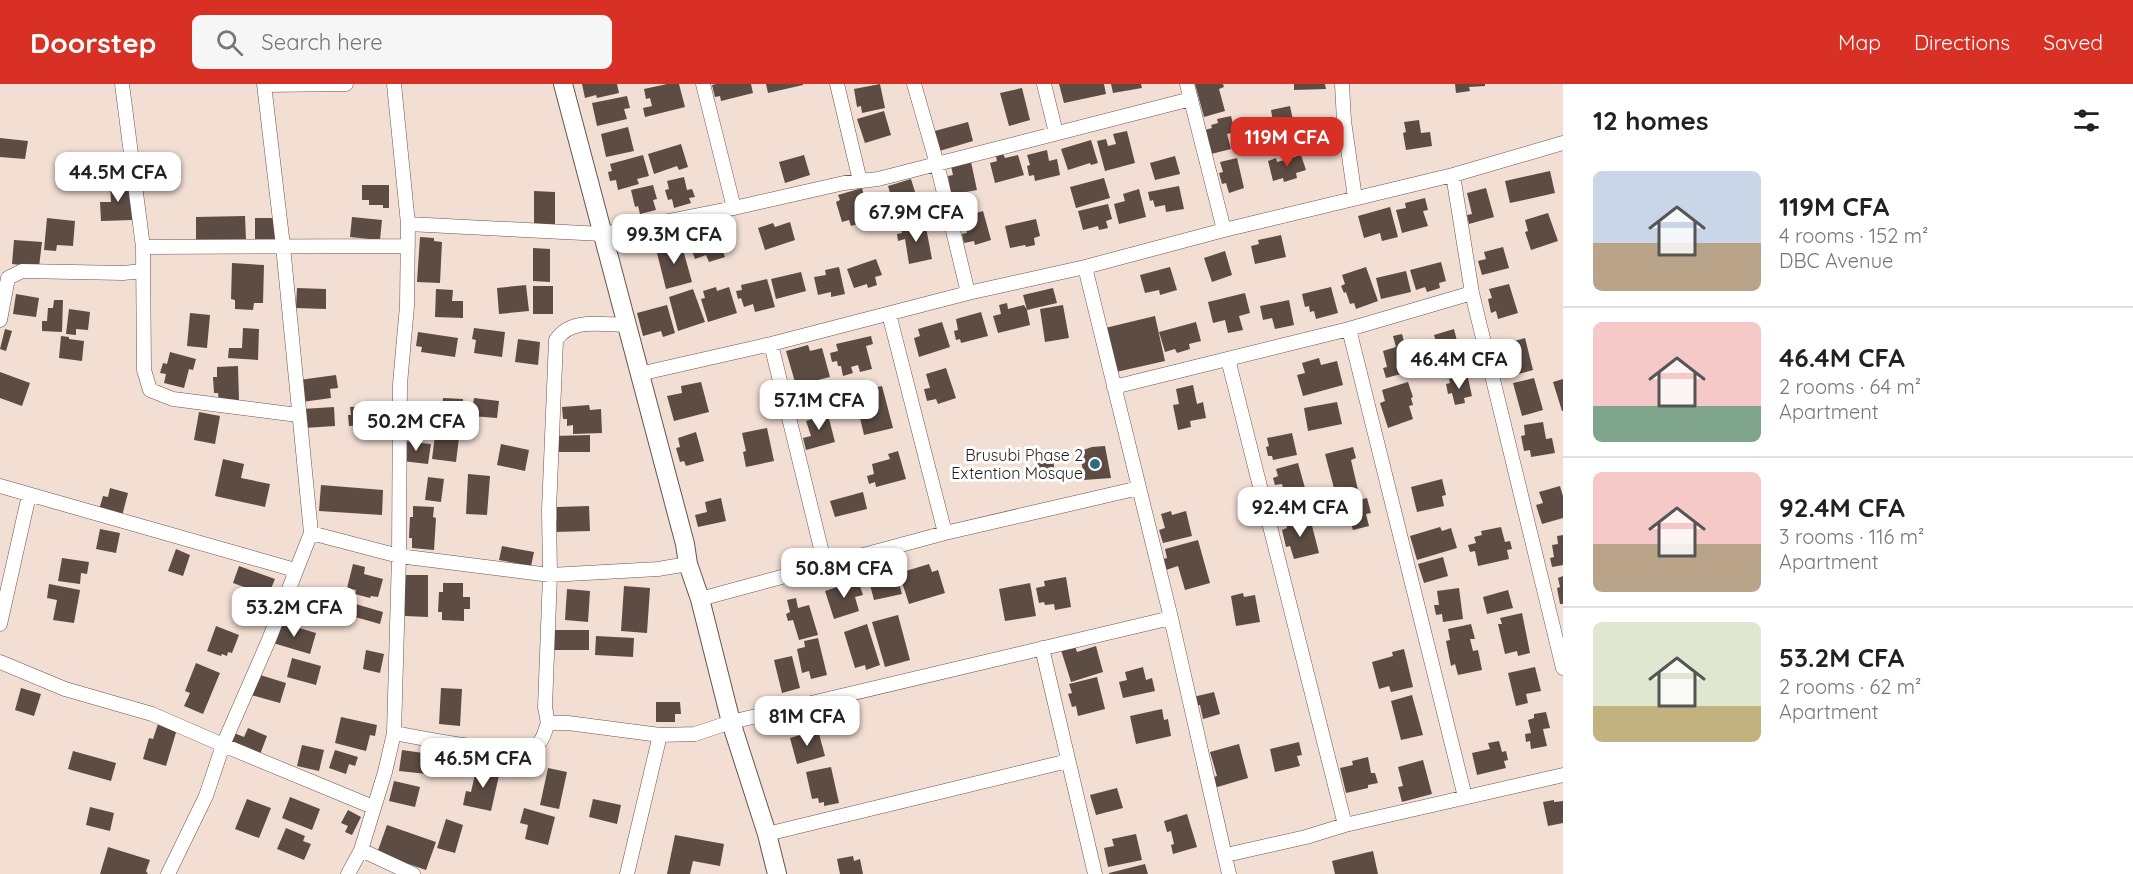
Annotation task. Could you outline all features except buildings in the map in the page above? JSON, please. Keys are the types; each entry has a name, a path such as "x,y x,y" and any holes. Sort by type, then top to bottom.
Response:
{"street":[{"path":"122,84 143,247 144,370 150,390 173,399 298,415"},
{"path":"168,874 206,796 224,745 268,642 310,533 283,246 264,84 346,84"},
{"path":"348,874 361,850 385,772 394,733 399,556 400,384 407,306 408,224 394,84"},
{"path":"563,84 685,544 688,564 700,599 731,722 767,834 777,874"},
{"path":"703,84 734,208"},
{"path":"837,84 860,181"},
{"path":"914,84 937,164 968,293"},
{"path":"1044,84 1056,133"},
{"path":"1187,84 1224,230"},
{"path":"1342,84 1344,121 1355,198"},
{"path":"408,224 603,234 878,179 1191,99"},
{"path":"639,374 771,344 968,293 1085,267 1224,230 1453,175 1563,143"},
{"path":"1453,175 1472,293 1563,668"},
{"path":"143,247 408,246"},
{"path":"1085,267 1171,618 1229,874"},
{"path":"0,320 4,277 22,271 123,273 143,271"},
{"path":"1114,387 1349,329 1472,293"},
{"path":"889,314 945,533"},
{"path":"394,733 475,748 526,749 537,745 542,740 548,723 545,707 550,575 549,510 556,340 563,331 576,325 627,325"},
{"path":"1349,329 1465,797"},
{"path":"771,344 825,565"},
{"path":"1228,359 1345,825"},
{"path":"0,486 295,570"},
{"path":"700,599 945,533 1139,488"},
{"path":"0,624 29,495"},
{"path":"310,533 399,556 550,575 658,569 688,564"},
{"path":"548,723 568,723 660,735 695,734 731,722 1171,618"},
{"path":"1042,648 1095,874"},
{"path":"0,662 65,689 152,714 373,807"},
{"path":"627,874 660,735"},
{"path":"767,834 1068,761"},
{"path":"1226,855 1563,775"},
{"path":"361,850 413,874"}],"place":[{"name":"Brusubi Phase 2 Extention Mosque","path":"1095,464"}]}
